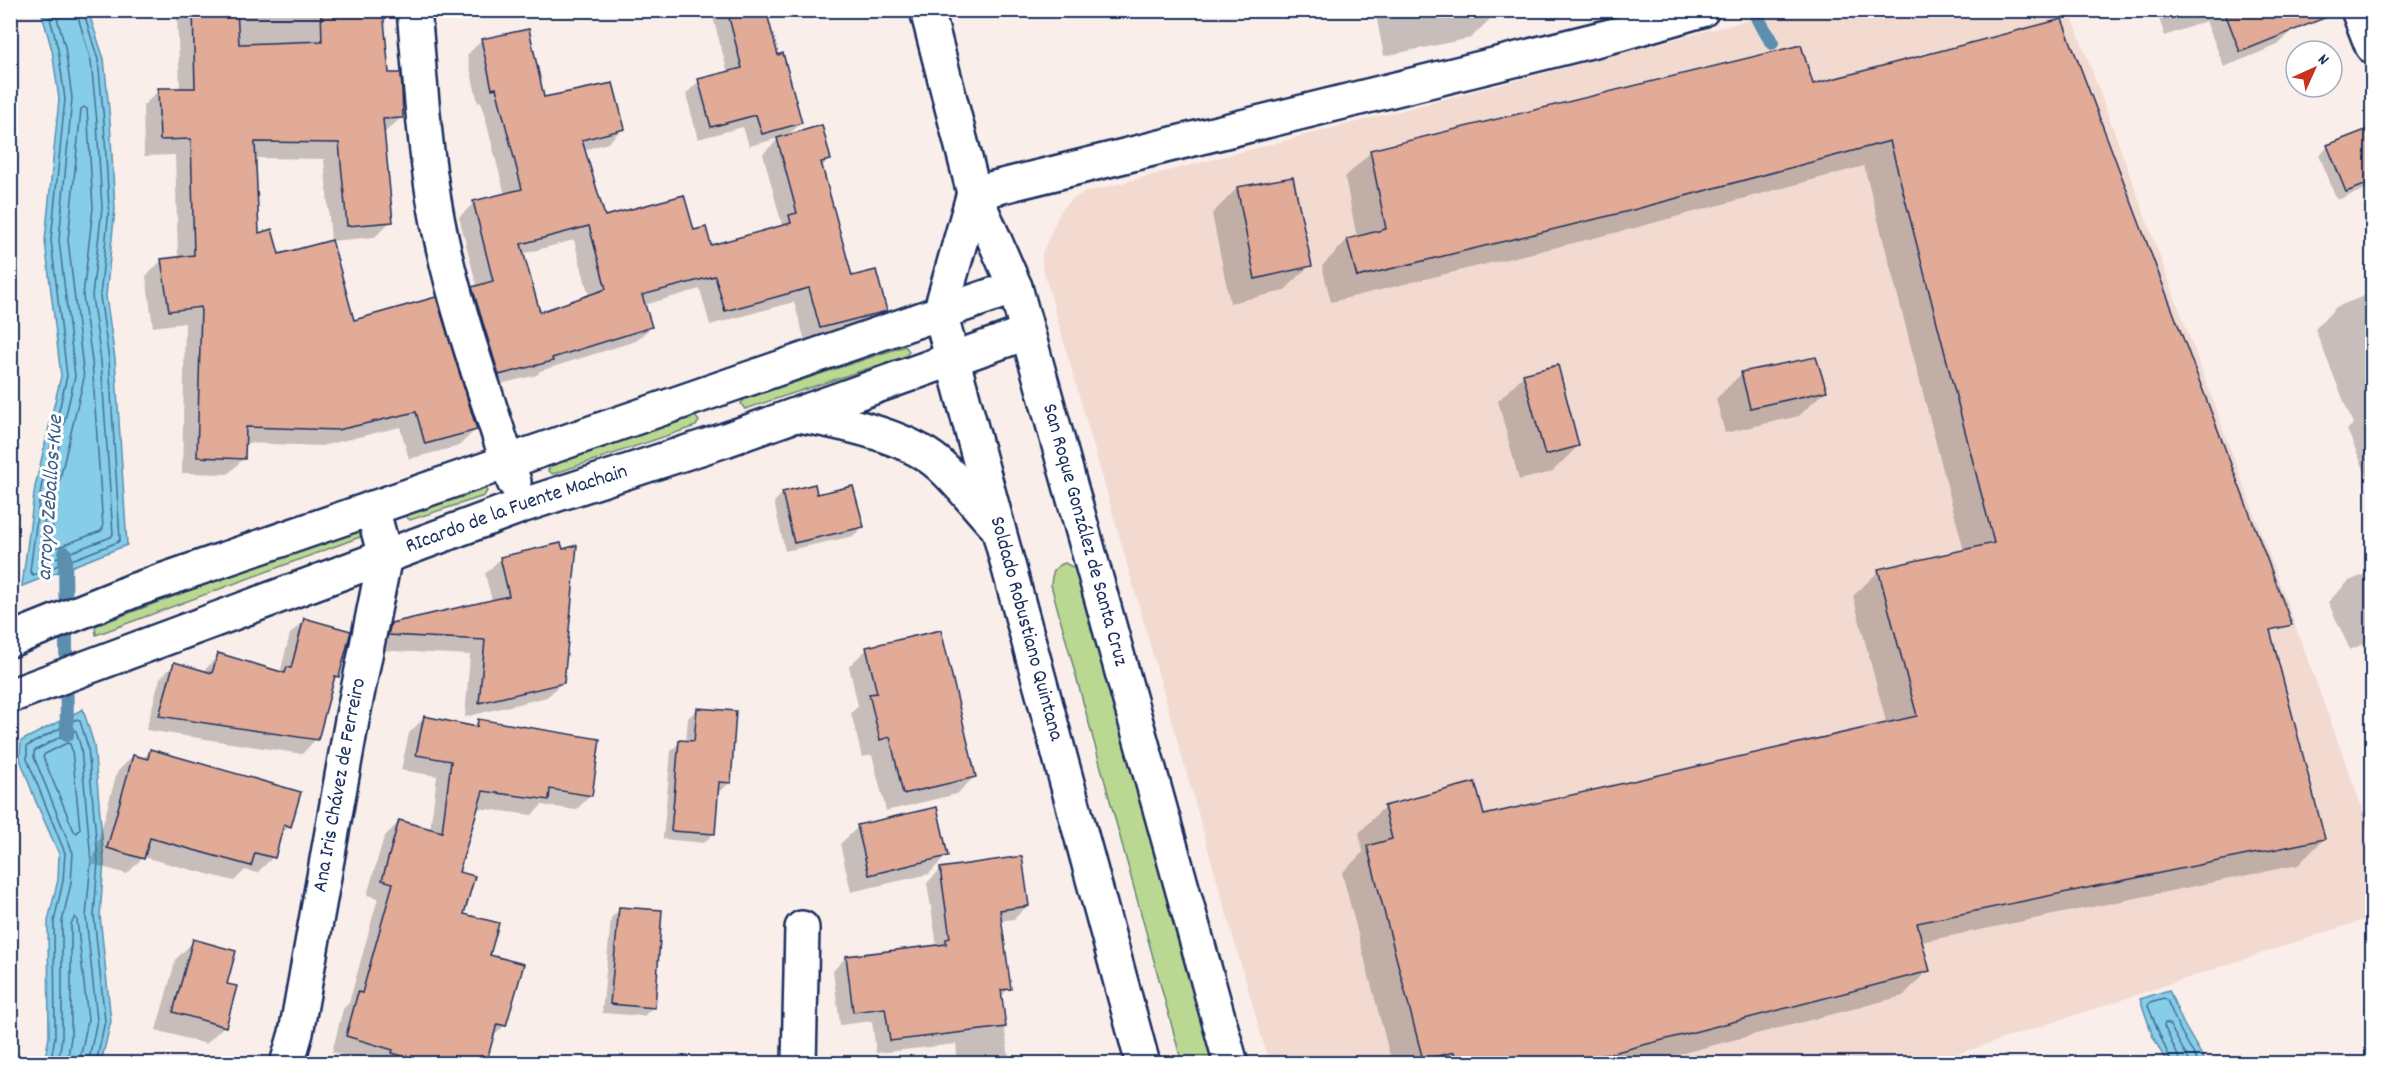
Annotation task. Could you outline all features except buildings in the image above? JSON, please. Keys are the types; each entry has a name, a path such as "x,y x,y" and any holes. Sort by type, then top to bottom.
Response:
{"street":[{"path":"414,10 428,160 442,240 459,313 521,506"},
{"name":"San Roque González de Santa Cruz","path":"927,10 974,193 1014,287 1231,1064"},
{"path":"940,313 974,193 1619,34 1702,10"},
{"path":"2358,10 2373,46"},
{"path":"10,640 135,591 1014,287"},
{"name":"Soldado Robustiano Quintana","path":"940,313 1143,1064"},
{"name":"RIcardo de la Fuente Machain","path":"10,696 521,506 796,414 1026,333"},
{"path":"796,414 840,422 905,444 940,465 999,530"},
{"name":"Ana Iris Chávez de Ferreiro","path":"287,1064 296,1033 352,720 385,556 372,508"},
{"path":"799,1064 802,928"}],"shaded area":[{"path":"1783,11 2070,11 2372,835 2372,917 1930,1063 1269,1063 1042,265 1042,253 1060,212 1071,200 1083,193"}],"green space":[{"path":"905,346 909,351 906,356 745,409 741,404 744,399"},
{"path":"695,416 699,421 696,426 553,474 548,471 551,464"},
{"path":"482,486 487,491 484,496 410,520 404,515"},
{"path":"360,527 363,536 96,635 95,626"},
{"path":"1065,563 1074,568 1080,577 1216,1063 1182,1063 1051,585 1054,571"}],"water":[{"path":"41,11 88,11 104,59 115,209 106,296 115,359 127,545 22,586 35,487 61,376 45,241 59,99 52,50"},
{"path":"83,709 94,745 104,861 100,916 111,1021 101,1063 44,1063 49,1037 48,921 58,880 59,854 20,759 21,741"},
{"path":"2169,990 2183,1023 2206,1063 2167,1063 2153,1037 2140,999"}],"waterway":[{"path":"1753,10 1772,43"},
{"name":"arroyo Zeballos-Kue","path":"65,553 67,735"}]}
